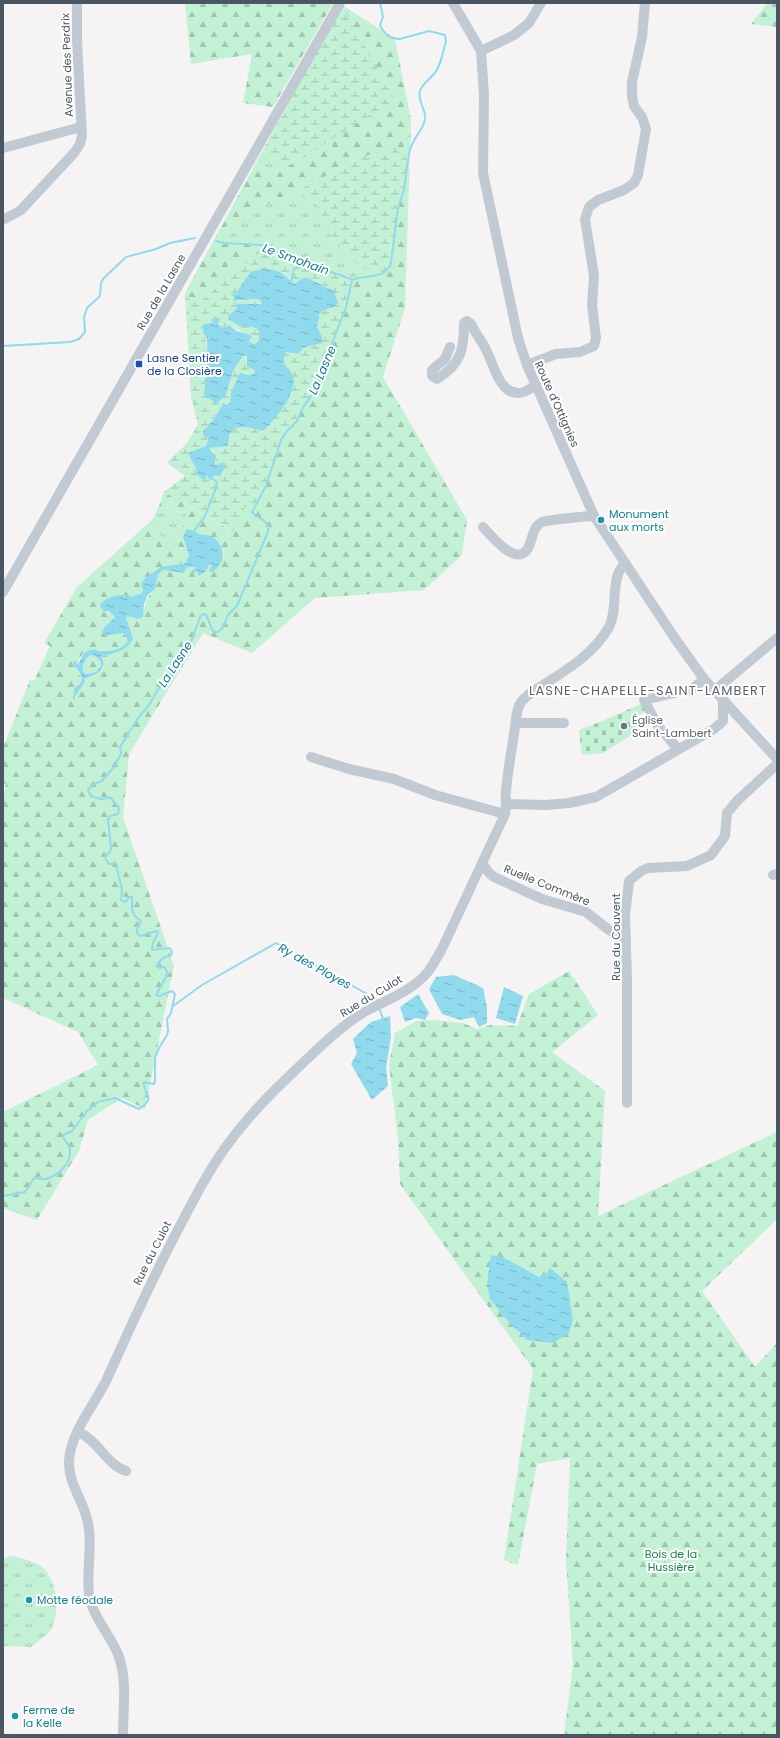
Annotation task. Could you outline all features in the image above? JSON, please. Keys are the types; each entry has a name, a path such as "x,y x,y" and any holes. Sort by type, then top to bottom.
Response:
{"street":[{"name":"Avenue des Perdrix","path":"3,220 21,210 74,153 80,144 81,127 77,41 77,3"},
{"name":"Rue de la Lasne","path":"3,592 340,3"},
{"name":"Route d'Ottignies","path":"453,3 480,51 484,95 483,174 518,338 527,365 594,516 704,679 757,736 777,760"},
{"path":"480,51 514,35 529,23 541,3"},
{"path":"527,365 556,354 580,352 594,346 596,338 592,305 594,276 585,218 589,207 598,200 624,190 634,183 638,175 646,129 642,117 634,106 632,82 642,38 645,3"},
{"path":"3,148 81,127"},
{"path":"450,347 445,359 432,370 432,376 437,379 449,372 460,356 464,343 464,323 467,322 471,324 488,353 498,379 506,388 516,393 521,393 536,385"},
{"path":"483,527 494,539 514,554 519,555 529,547 534,529 543,522 594,516"},
{"name":"Rue du Culot","path":"123,1735 124,1692 120,1660 112,1641 94,1612 89,1594 88,1568 90,1528 86,1514 70,1479 69,1454 78,1432 104,1383 163,1258 204,1180 230,1141 244,1124 289,1077 336,1032 366,1011 403,992 425,975 441,951 505,814 507,804 506,794 519,706 527,696 574,664 590,651 609,626 613,612 616,581 620,568 625,563"},
{"path":"714,691 777,638"},
{"path":"678,749 658,726 644,700 692,689 704,679"},
{"path":"723,701 723,721"},
{"path":"507,804 546,805 569,803 596,797 705,735 729,716 735,714"},
{"path":"516,724 564,723"},
{"path":"311,757 349,769 394,779 435,795 505,814"},
{"name":"Rue du Couvent","path":"627,1103 626,916 629,881 641,871 648,868 688,866 711,855 725,836 727,813 736,801 777,764"},
{"name":"Ruelle Commère","path":"482,863 494,877 542,899 586,912 609,930 626,937"},
{"path":"78,1432 89,1438 115,1466 126,1470"}],"green space":[{"path":"185,3 333,3 273,107 243,103 252,54 191,64"},
{"path":"767,3 777,3 777,27 751,24"},
{"path":"342,5 395,39 411,120 405,308 383,377 467,520 462,555 424,590 315,598 252,653 203,633 129,754 123,817 174,966 145,1109 122,1098 88,1120 79,1151 37,1220 3,1208 3,1112 98,1065 78,1032 3,998 3,796 6,785 3,782 3,748 30,680 34,681 50,646 44,643 77,587 152,520 152,530 178,547 186,514 159,506 164,492 232,531 245,507 253,507 281,440 287,431 297,421 301,411 319,383 326,359 346,307 352,280 358,277 377,276 392,265 395,226 404,189 361,157 297,191 230,221 216,241 224,243 261,245 266,247 197,304 185,293 256,163 267,176 282,170","holes":["188,529 197,534 218,541 223,549 224,555 217,568 210,564 199,575 199,573 194,569 197,567 187,567 185,571 175,572 163,570 158,575 155,589 146,600 143,615 137,619 128,616 126,617 133,639 127,647 101,657 102,670 88,678 84,678 85,682 75,698 73,694 81,682 78,669 80,658 85,653 92,651 116,650 123,647 128,641 124,633 106,635 105,626 115,617 109,611 104,611 101,608 105,600 118,596 124,595 130,597 140,594 143,591 141,584 149,576 168,567 186,563 189,555 184,542"]},
{"path":"342,5 395,100 282,170 263,150"},
{"path":"397,147 407,160 404,189 398,208 392,265 386,271 377,276 356,263 330,235 316,203 297,191 361,157"},
{"path":"263,150 282,170 267,176 256,163"},
{"path":"297,191 316,203 330,235 356,263 377,276 358,277 352,280 280,254 261,245 224,243 216,241 230,221"},
{"path":"266,247 280,254 352,280 346,307 326,359 319,383 301,411 297,421 287,431 281,440 266,486 257,503 253,507 245,507 233,531 164,492 185,476 167,463 191,437 198,424 191,398 185,293 197,304","holes":["263,268 283,273 294,284 308,278 327,287 338,303 335,307 319,313 317,326 322,343 303,348 299,354 286,352 283,354 292,393 264,431 246,427 235,428 218,447 208,448 216,460 215,464 224,464 223,473 207,476 203,479 198,475 195,466 208,441 206,436 208,426 223,404 226,405 230,403 231,392 245,373 250,375 255,374 247,356 243,356 234,370 228,390 218,400 204,394 208,359 204,324 213,322 216,318 218,324 223,328 229,325 242,331 246,334 251,343 255,344 259,339 259,330 228,316 237,308 237,304 262,304 260,300 253,299 233,301 234,297 231,294 237,293 251,271"]},
{"path":"159,506 186,514 178,547 152,530 152,520"},
{"path":"91,655 95,656 101,662 101,666 96,672 85,674 83,666 86,659"},
{"path":"643,703 647,711 632,719 635,723 649,714 654,721 603,753 582,755 579,730"},
{"name":"Bois de la Hussière","path":"569,971 598,1015 552,1052 605,1091 598,1216 777,1132 777,1219 702,1291 755,1367 777,1343 777,1735 564,1735 573,1664 566,1562 570,1458 537,1464 518,1565 504,1560 533,1369 400,1184 398,1139 389,1065 395,1033 416,1021 434,1020 463,1023 477,1029 491,1025 517,1026 529,994"},
{"name":"Motte féodale","path":"10,1556 35,1563 42,1567 47,1572 54,1587 56,1596 56,1613 52,1628 45,1636 31,1647 3,1646 3,1559"}],"water":[{"path":"263,268 282,273 294,284 303,278 308,278 334,291 338,303 335,307 319,313 317,326 322,337 322,343 303,348 299,354 286,352 284,354 285,363 292,374 294,383 289,398 279,413 264,431 246,427 235,428 229,435 228,446 209,448 211,452 216,455 215,464 217,465 223,462 225,468 220,476 215,475 210,480 207,476 203,480 198,475 188,453 206,446 208,440 206,436 203,435 203,431 208,427 223,403 226,405 230,403 231,392 240,373 250,375 255,373 253,369 247,367 247,356 243,356 235,368 226,393 220,401 215,404 211,399 206,398 204,394 207,343 202,325 213,322 216,318 219,318 218,324 223,328 229,325 237,331 250,335 252,337 249,341 255,344 259,339 258,330 253,327 244,327 229,320 228,316 237,308 237,304 262,304 260,300 256,299 233,301 234,297 231,294 237,293 251,271"},
{"path":"188,529 199,534 210,536 217,540 223,554 222,560 217,569 212,572 209,571 212,566 210,564 205,572 199,576 197,571 193,573 192,571 197,567 187,567 184,573 163,570 158,575 155,589 147,596 144,604 143,617 137,619 128,616 126,617 133,639 130,644 123,650 101,657 103,661 102,668 96,674 84,678 85,682 73,700 74,689 80,684 82,678 73,662 76,661 78,665 84,654 89,650 113,650 123,646 128,641 124,633 106,635 102,632 105,626 115,617 109,611 104,611 100,604 106,599 118,595 130,597 140,594 143,591 141,584 144,579 161,567 186,563 189,555 183,537","holes":["91,655 95,656 101,662 101,666 96,672 85,674 83,666 86,659"]},
{"path":"454,975 483,988 487,1007 487,1023 479,1027 474,1017 460,1020 442,1014 429,989 436,977"},
{"path":"504,987 523,996 515,1024 496,1018"},
{"path":"418,994 429,1013 425,1020 416,1018 405,1022 400,1007"},
{"path":"390,1016 391,1038 386,1067 388,1086 372,1100 351,1064 357,1053 353,1039 371,1022"},
{"path":"491,1255 503,1257 539,1277 547,1273 550,1268 567,1282 573,1320 569,1333 553,1343 527,1340 506,1319 490,1299 487,1284"}],"waterway":[{"name":"La Lasne","path":"3,1196 25,1192 34,1178 49,1178 62,1170 70,1156 69,1147 63,1135 72,1131 87,1111 98,1102 115,1098 139,1109 148,1102 144,1082 154,1084 155,1081 155,1058 167,1035 167,1019 171,1013 175,994 172,991 159,996 156,995 166,977 167,971 164,967 159,968 158,963 163,958 172,954 169,948 152,950 153,943 158,933 157,931 140,936 137,933 137,929 141,921 135,916 132,910 132,897 128,897 127,901 124,902 121,900 122,889 116,865 115,863 109,864 105,856 110,852 111,848 108,820 110,816 118,814 119,808 110,797 102,799 96,798 91,796 88,790 92,785 102,781 113,768 121,754 120,747 185,648 191,642 201,615 205,614 212,630 214,632 218,632 223,628 228,615 237,606 269,527 252,512 266,486 281,440 287,431 297,421 301,411 319,383 326,359 346,307 352,280 377,275 382,273 390,266 398,209 405,184 409,152 425,120 425,113 419,95 423,86 436,72 446,41 445,35 429,31 400,39 390,37 383,31 380,25 383,17 380,3"},
{"name":"Le Smohain","path":"3,346 70,342 79,339 85,332 84,317 87,308 100,296 101,283 103,279 126,257 156,249 170,243 195,238"},
{"name":"Le Smohain","path":"216,241 224,243 261,245 280,254 351,279"},
{"path":"291,283 294,269 304,265 305,262"},
{"path":"194,531 205,516 217,485 216,481 211,478"},
{"name":"Ry des Ployes","path":"173,1006 202,985 276,943 376,999 377,1001"},
{"name":"Ry des Ployes","path":"380,1010 383,1019"}],"place":[{"name":"Lasne Sentier de la Closière","path":"139,364"},
{"name":"Monument aux morts","path":"601,520"},
{"name":"Église Saint-Lambert","path":"624,726"},
{"name":"Motte féodale","path":"29,1600"},
{"name":"Ferme de la Kelle","path":"15,1716"}],"district":[{"name":"LASNE-CHAPELLE-SAINT-LAMBERT","path":"648,690"}]}
